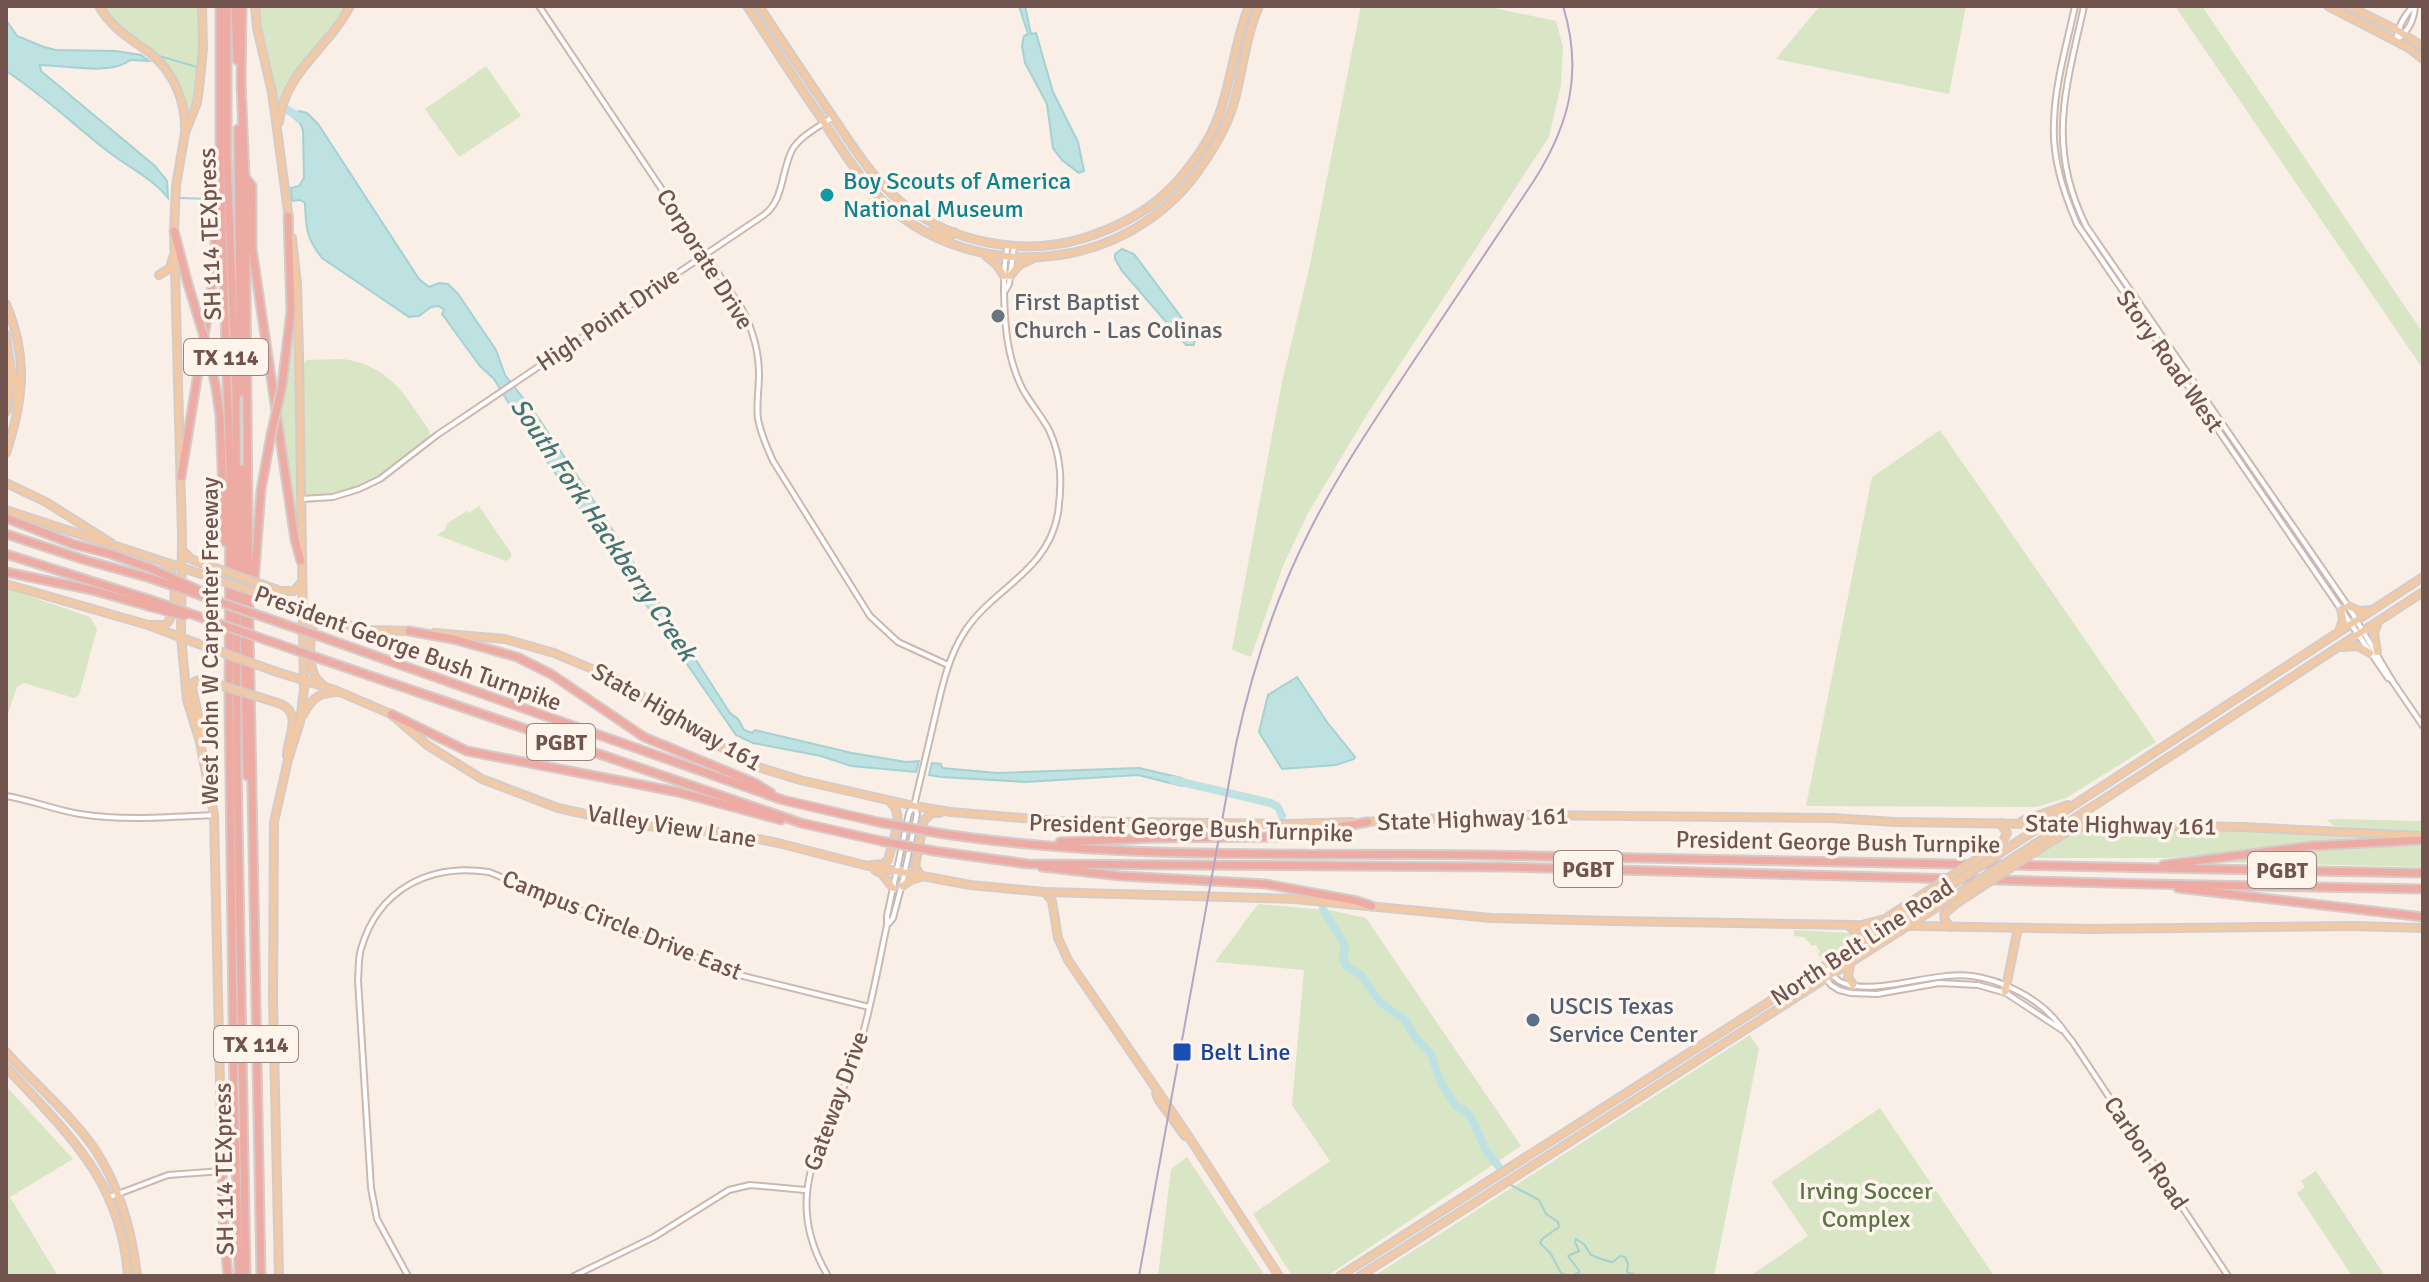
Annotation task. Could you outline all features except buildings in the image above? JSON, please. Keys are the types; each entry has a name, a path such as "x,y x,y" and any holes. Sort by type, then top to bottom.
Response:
{"highway":[{"name":"West John W Carpenter Freeway","path":"220,6 239,1276"},
{"name":"SH 114 TEXpress","path":"227,6 227,159 236,392 240,969 246,1276"},
{"name":"SH 114 TEXpress","path":"235,6 244,675 248,809 252,818"},
{"name":"West John W Carpenter Freeway","path":"242,6 261,1276"},
{"path":"181,477 211,293 215,251 215,179 220,166"},
{"path":"245,176 252,186 252,248 295,540 301,561"},
{"path":"249,626 261,490 282,386 291,311 288,216"},
{"path":"174,231 216,388 226,550 230,562"},
{"path":"6,518 73,544 150,568 232,607"},
{"name":"President George Bush Turnpike","path":"6,534 150,578 783,800 938,833 1023,844 1134,851 2423,873"},
{"name":"President George Bush Turnpike","path":"6,554 801,823 934,851 1028,864 1508,867 2423,889"},
{"path":"6,572 150,603"},
{"path":"409,631 453,639 517,657 551,674 644,737 755,783 783,800"},
{"path":"391,714 467,751 678,792 765,817 801,823"},
{"path":"1023,844 1272,837 1303,835 1368,822"},
{"path":"2140,868 2311,846 2423,838"},
{"path":"1028,864 1054,870 1121,876 1275,885 1372,906"},
{"path":"2148,884 2423,917"},
{"path":"234,1094 239,1083 240,969"},
{"path":"222,1171 228,1276"}],"main road":[{"path":"99,6 115,28 151,54 169,73 181,100 185,133"},
{"name":"West John W Carpenter Freeway","path":"202,6 200,80 194,112 185,133 175,191 174,249 181,477 181,637 187,700 200,742 214,815 222,1171"},
{"path":"255,6 278,129 297,284 302,499 304,680 300,722 274,822 273,852 279,1276"},
{"path":"278,129 282,101 288,87 338,26 350,6"},
{"path":"747,6 871,189 890,207 946,242 983,254 1008,257 1076,252 1118,238 1148,221 1176,199 1204,163 1225,125 1235,100 1241,61 1259,6"},
{"path":"759,6 871,172 888,190 923,217 954,232 984,243 1011,246 1051,245 1104,231 1143,212 1172,188 1195,158 1216,122 1249,6"},
{"path":"2328,6 2396,41 2423,59"},
{"path":"2348,6 2401,32 2423,47"},
{"path":"917,226 949,238 954,232"},
{"path":"174,249 170,268 159,275 176,286"},
{"path":"983,254 1007,276 1019,265 1037,257"},
{"path":"6,304 21,356 17,415 6,453"},
{"path":"6,335 11,372 6,412"},
{"path":"11,372 16,381 14,407 17,415"},
{"path":"6,476 9,484 46,502 117,547"},
{"name":"State Highway 161","path":"6,510 363,630 505,639 554,653 633,689 706,739 758,767 813,783 951,812 1056,821 1287,824 1512,815 1819,817 1896,822 2242,827 2423,838"},
{"path":"181,548 186,556 201,563 281,591 294,591 301,582"},
{"path":"148,625 165,625 173,615 174,578 170,568 160,561"},
{"name":"North Belt Line Road","path":"1340,1276 1888,926 2423,577"},
{"name":"Valley View Lane","path":"6,584 148,625 337,691 391,714 427,745 482,779 558,808 635,825 729,833 921,877 1045,892"},
{"name":"North Belt Line Road","path":"1360,1276 1907,927 2423,592"},
{"path":"2338,634 2344,607 2360,611 2376,609"},
{"path":"2335,650 2358,646 2373,652 2374,633 2379,621"},
{"path":"337,691 318,682 313,673 311,628 320,622 341,623"},
{"path":"200,742 200,724 192,687 194,682 201,679 287,707 293,721 288,760"},
{"path":"300,722 314,698 337,691"},
{"path":"2158,751 2164,760"},
{"path":"2010,824 2083,799"},
{"path":"864,865 883,864 888,860 898,815 896,807 888,800"},
{"path":"1952,927 1945,921 1944,914 2047,844 2069,831 2095,824 2090,817 2092,807"},
{"path":"902,886 921,877 915,866 924,820 932,813 951,812"},
{"path":"1862,926 1885,919 2002,843 2007,833 2000,823"},
{"path":"864,865 882,874 893,888"},
{"path":"1045,892 1283,898 1491,918 1907,927 2423,928"},
{"path":"1045,892 1052,901 1064,954 1279,1276"},
{"path":"1054,910 1058,899 1067,893"},
{"path":"1847,925 1858,934 1858,945"},
{"path":"2006,989 2018,928"},
{"path":"1851,962 1847,972 1853,985"},
{"path":"6,1052 93,1146 119,1194 133,1243 137,1276"},
{"path":"6,1067 77,1144 92,1165 110,1197 124,1244 128,1276"}],"street":[{"name":"Corporate Drive","path":"539,6 749,323 758,360 758,418 773,461 870,616 898,642 948,665"},
{"name":"Story Road West","path":"2075,6 2054,122 2056,154 2065,196 2077,224 2344,607"},
{"name":"Story Road West","path":"2084,6 2063,117 2063,155 2071,193 2079,212 2423,726"},
{"path":"2396,41 2415,16 2414,6"},
{"name":"High Point Drive","path":"302,499 333,497 380,479 437,435 772,209 792,151 833,117"},
{"name":"Gateway Drive","path":"828,1276 811,1239 805,1190 814,1156 848,1079 869,1007 909,813 914,806 948,665 964,631 973,620 1038,559 1057,518 1062,479 1057,452 1050,432 1023,390 1010,358 1005,330 1004,294 1011,246"},
{"path":"2103,265 2110,261"},
{"path":"2131,304 2134,297"},
{"path":"6,796 99,816 214,815"},
{"name":"Gateway Drive","path":"887,925 893,918 905,874 917,814 914,806"},
{"name":"Campus Circle Drive East","path":"408,1276 377,1219 373,1202 358,980 360,952 367,932 385,904 408,885 447,870 489,872 739,975 869,1007"},
{"path":"1822,968 1828,977"},
{"name":"Carbon Road","path":"1828,977 1853,985 1874,986 1926,977 1972,976 2043,1008 2056,1019 2077,1049 2228,1276"},
{"name":"Carbon Road","path":"1828,977 1839,990 1858,994 1877,994 1928,985 1969,984 2006,989"},
{"path":"1926,977 1928,985"},
{"path":"110,1197 168,1175 222,1171"},
{"path":"574,1276 654,1237 729,1190 750,1185 805,1190"}],"green space":[{"path":"101,6 200,6 200,60 189,124 173,76 118,29"},
{"path":"258,6 348,6 290,80 277,108 258,22"},
{"path":"1361,6 1484,6 1556,21 1563,47 1561,85 1549,137 1366,416 1308,513 1283,566 1251,657 1232,650 1282,382 1309,269"},
{"path":"1820,6 1966,6 1949,94 1776,59"},
{"path":"2175,6 2202,6 2423,333 2423,369"},
{"path":"486,66 521,116 459,157 425,109"},
{"path":"293,270 299,540 280,415 292,330"},
{"path":"343,359 373,368 384,375 412,405 430,435 390,469 356,488 322,498 306,497 302,365 307,360"},
{"path":"1940,430 2156,742 2066,798 2036,807 1806,806 1872,477"},
{"path":"479,506 511,553 506,561 437,535 445,530 446,524"},
{"path":"6,588 90,617 97,629 79,695 74,698 24,683 17,687 6,719"},
{"path":"2327,820 2423,821 2423,833 2334,826"},
{"path":"2077,831 2251,831 2367,841 2165,858 2033,858"},
{"path":"2423,846 2423,867 2209,862 2330,848"},
{"path":"1258,904 1334,911 1366,918 1521,1146 1327,1276 1292,1276 1253,1214 1330,1161 1292,1105 1304,970 1215,962"},
{"path":"1794,930 1852,933 1855,940 1824,962 1816,945 1812,946 1804,937 1794,936"},
{"path":"1750,1035 1759,1049 1714,1276 1374,1276"},
{"path":"6,1086 73,1159 10,1197 58,1276 6,1276"},
{"name":"Irving Soccer Complex","path":"1880,1108 1994,1276 1750,1276 1808,1236 1771,1182"},
{"path":"1187,1157 1265,1276 1158,1276 1171,1169"},
{"path":"2316,1171 2385,1276 2352,1276 2297,1193 2305,1187 2301,1181"}],"water":[{"path":"1019,6 1025,6 1031,34 1036,33 1053,92 1078,142 1084,171 1079,173 1062,160 1053,148 1047,104 1025,63 1022,46 1024,36 1028,34"},
{"path":"6,20 17,36 44,47 116,51 141,55 149,61 130,60 122,65 100,69 40,65 41,71 155,166 167,181 168,198 148,179 6,71"},
{"path":"299,111 307,113 318,124 419,279 429,287 448,284 458,294 496,350 505,375 537,416 744,730 852,753 906,762 919,761 916,772 851,766 821,756 753,743 736,735 524,428 494,379 480,366 442,314 444,310 439,306 431,307 419,316 409,317 322,258 317,251 308,232 305,203 292,201 291,188 299,186 304,178 303,130 294,118"},
{"path":"1122,249 1134,254 1196,337 1194,345 1186,345 1122,271 1115,254"},
{"path":"1297,677 1354,759 1336,765 1282,769 1259,732 1268,695"},
{"path":"932,763 941,764 942,768 997,773 1139,768 1182,778 1182,786 1138,775 1026,782 941,777 929,775"}],"waterway":[{"name":"South Fork Hackberry Creek","path":"159,56 197,67"},
{"name":"South Fork Hackberry Creek","path":"286,109 305,121"},
{"name":"South Fork Hackberry Creek","path":"181,198 211,199"},
{"name":"South Fork Hackberry Creek","path":"1173,780 1271,803 1278,807 1282,816"},
{"name":"South Fork Hackberry Creek","path":"1323,909 1345,945 1343,958 1346,966 1361,975 1381,1003 1405,1020 1431,1054 1441,1083 1456,1106 1472,1119 1485,1149 1499,1167"},
{"name":"South Fork Hackberry Creek","path":"1511,1185 1539,1200 1546,1214 1558,1222 1559,1227 1540,1243 1551,1254 1561,1273 1568,1276"},
{"name":"South Fork Hackberry Creek","path":"1572,1276 1580,1272 1568,1256 1579,1251 1576,1239 1584,1244 1591,1255 1613,1262 1620,1256 1625,1257 1627,1272 1638,1276"}],"tram line":[{"path":"1139,1276 1236,744 1266,636 1297,557 1331,491 1535,179 1557,137 1565,117 1572,75 1572,53 1563,6"}],"place":[{"name":"Boy Scouts of America National Museum","path":"827,195"},
{"name":"First Baptist Church - Las Colinas","path":"998,316"},
{"name":"USCIS Texas Service Center","path":"1533,1020"},
{"name":"Belt Line","path":"1182,1052"}]}
